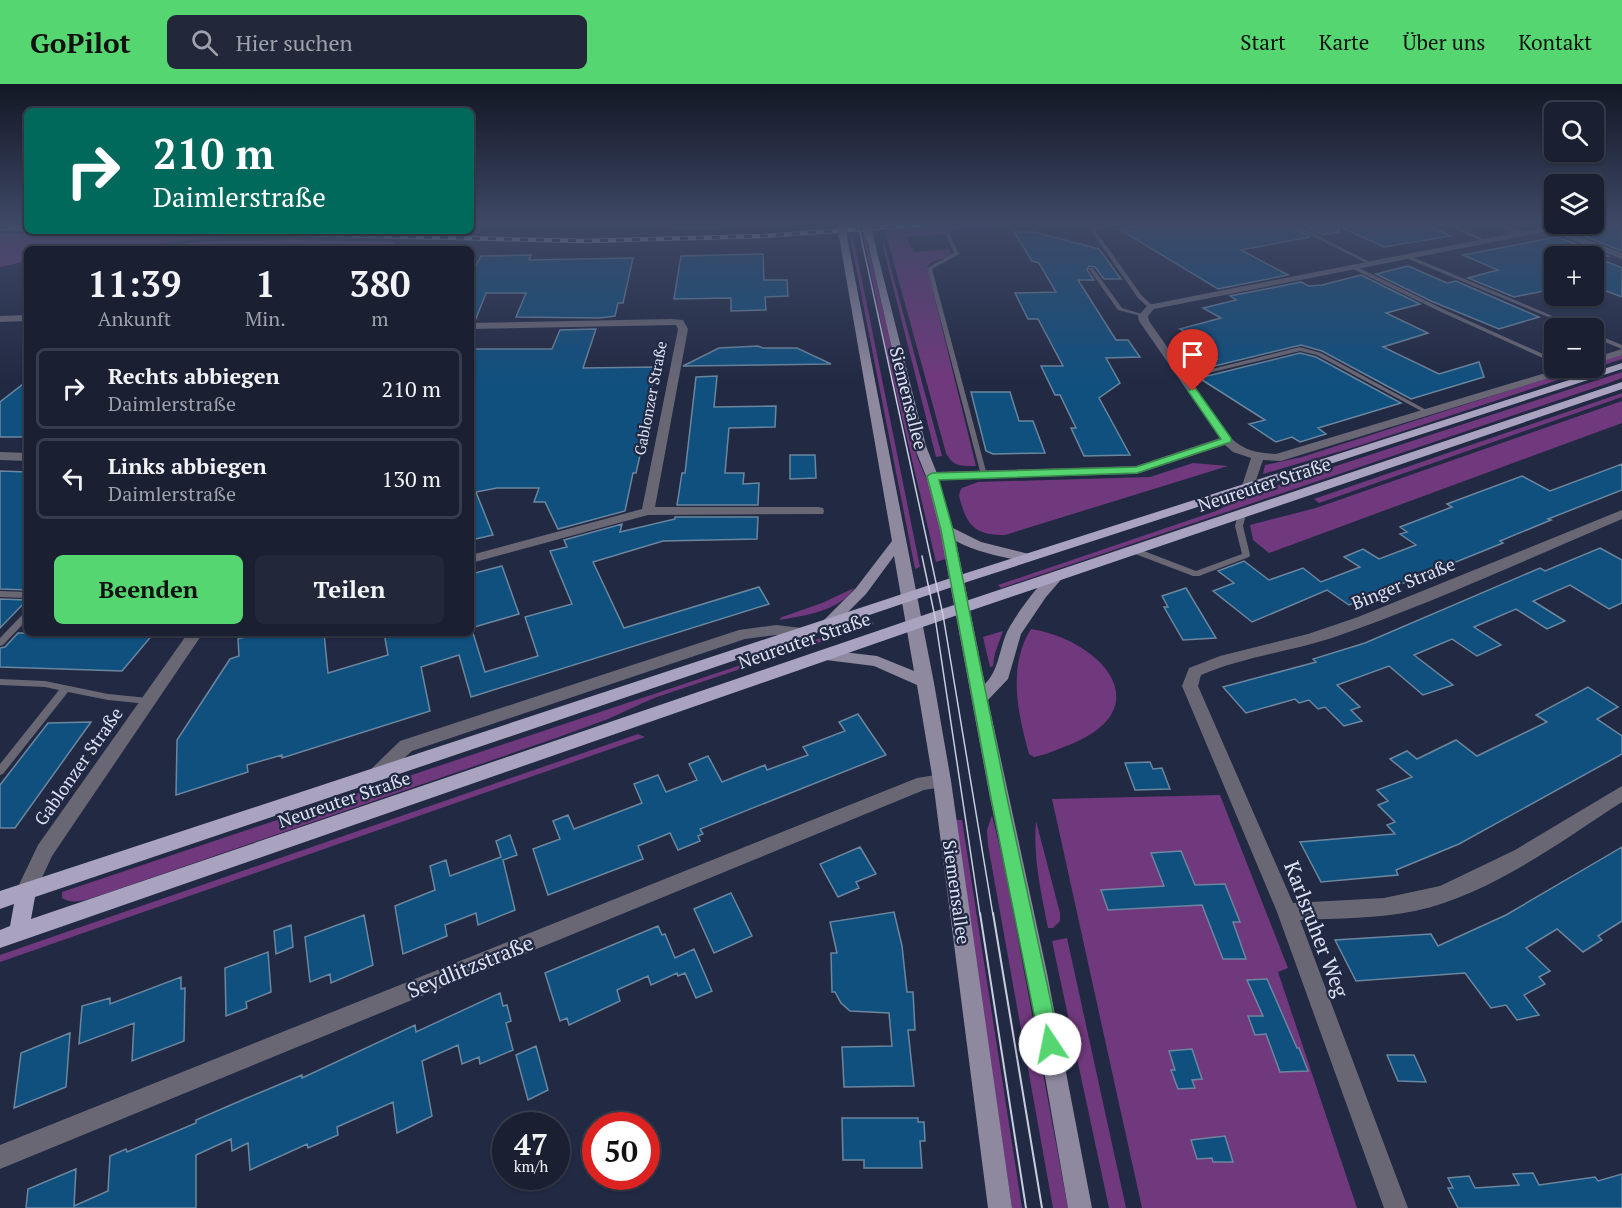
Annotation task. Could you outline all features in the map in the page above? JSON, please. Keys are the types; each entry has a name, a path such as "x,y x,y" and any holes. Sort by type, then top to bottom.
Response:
{"main road":[{"name":"Siemensallee","path":"850,275 942,781 1000,1208"},
{"name":"Siemensallee","path":"879,275 920,446 932,476 947,530 979,699 1037,973 1080,1208"},
{"name":"Neureuter Straße","path":"802,633 1622,366"},
{"name":"Neureuter Straße","path":"9,936 1058,575 1622,385"},
{"path":"947,530 980,548 1028,558"},
{"path":"827,624 861,591 899,541"},
{"path":"979,699 1000,679 1004,659 1014,633 1041,594 1058,575"},
{"path":"826,655 877,661 926,683"},
{"name":"Neureuter Straße","path":"0,900 376,773"},
{"name":"Gablonzer Straße","path":"9,936 26,891"}],"street":[{"path":"932,476 1137,470 1227,440 1143,316 1151,308 1317,275"},
{"path":"0,319 24,318"},
{"name":"Gablonzer Straße","path":"474,326 680,322 683,329 648,511"},
{"path":"1604,356 1622,349"},
{"name":"Neureuter Straße","path":"1227,440 1236,451 1277,458 1544,376"},
{"path":"0,456 24,457"},
{"name":"Neureuter Straße","path":"1248,486 1258,456"},
{"path":"474,558 648,511 818,511"},
{"name":"Binger Straße","path":"1194,672 1209,664 1294,644 1357,623 1622,514"},
{"name":"Neureuter Straße","path":"376,773 406,746 710,645 759,630 802,633"},
{"name":"Gablonzer Straße","path":"26,891 45,850 194,636"},
{"name":"Karlsruher Weg","path":"1194,672 1190,686 1287,912 1396,1208"},
{"name":"Seydlitzstraße","path":"0,1157 747,853 923,783 942,781"},
{"path":"1287,912 1392,905 1439,895 1486,875 1622,794"}],"lane":[{"path":"931,275 984,475"},
{"path":"1096,275 1120,309 1143,316"},
{"path":"1125,275 1151,308"},
{"path":"1371,275 1544,356"},
{"path":"1452,275 1554,318"},
{"path":"1604,340 1622,349"},
{"path":"1183,377 1300,349 1319,354 1427,412"},
{"path":"1133,550 1196,574 1246,555 1239,526 1242,514"},
{"path":"0,594 24,595"},
{"path":"0,644 24,618"},
{"path":"0,682 45,684 108,697 148,701"},
{"path":"0,771 66,688"}],"shaded area":[{"path":"858,275 861,275 920,567 915,569"},
{"path":"871,275 875,275 917,457 932,492 949,558 936,562"},
{"path":"890,275 893,275 942,456 936,457"},
{"path":"897,275 929,275 976,466 962,466 955,463 946,453"},
{"path":"1622,353 1622,359 1604,365 1604,359"},
{"path":"1622,372 1622,378 1606,384 1001,588 998,585 1216,511 1251,494"},
{"path":"1548,378 1564,378 1358,446 1263,474 1265,465 1302,457"},
{"path":"1622,393 1622,397 1319,503 1314,499"},
{"path":"1622,401 1622,423 1269,553 1253,540 1250,525 1316,508"},
{"path":"1193,463 1228,466 1005,535 989,534 972,526 959,497 962,488 978,482 1150,477"},
{"path":"854,588 848,596 830,607 810,614 779,620 782,617 822,603"},
{"path":"872,621 874,624 654,698 608,719 556,738 104,894 77,901 62,898 62,892"},
{"path":"1031,629 1057,636 1080,647 1098,661 1111,677 1116,695 1112,713 1097,730 1069,745 1034,757 1029,754 1025,739 1017,691 1019,659"},
{"path":"1003,631 993,666 990,667 983,637"},
{"path":"638,734 645,737 0,962 0,955"},
{"path":"1220,795 1288,968 1278,972 1357,1208 1142,1208 1052,799"},
{"path":"992,815 1005,869 1068,1208 1053,1208 988,845 987,830"},
{"path":"955,820 962,820 1022,1208 1012,1208"},
{"path":"1036,821 1060,913 1060,921 1053,928 1048,928 1040,888"},
{"path":"1067,938 1126,1208 1109,1208 1052,941"}],"building":[{"path":"474,275 629,275 623,303 618,303 615,316 600,318 516,317 526,293 486,293 475,321"},
{"path":"678,275 764,275 764,280 787,280 788,296 765,297 766,310 731,311 731,298 674,299"},
{"path":"1046,275 1091,275 1094,280 1078,280 1116,340 1128,340 1140,357 1106,358 1120,383 1099,398 1130,455 1084,456 1071,428 1076,428 1060,395 1055,395 1041,366 1063,366 1038,319 1028,319 1015,293 1056,292"},
{"path":"1101,275 1118,275 1121,279 1104,279"},
{"path":"1196,275 1286,275 1218,289"},
{"path":"1362,275 1420,304 1386,313 1428,333 1383,347 1439,374 1479,362 1484,377 1411,399 1322,351 1301,345 1190,372 1185,369 1217,359 1180,338 1191,335 1180,329 1221,318 1203,308 1236,300 1230,296 1301,282 1309,286"},
{"path":"1379,275 1430,275 1447,283 1456,281 1539,317 1499,329 1431,301"},
{"path":"1478,275 1544,275 1544,291 1514,297 1468,278"},
{"path":"1604,275 1622,275 1622,297 1604,290"},
{"path":"596,329 583,368 656,367 639,451 641,451 636,473 633,473 625,511 558,529 545,502 534,502 539,488 497,488 476,492 493,535 474,539 474,349 552,349 560,330"},
{"path":"758,346 797,348 831,364 683,366 719,348"},
{"path":"1300,353 1316,357 1401,403 1318,428 1326,434 1300,442 1292,437 1276,442 1249,424 1265,420 1199,378"},
{"path":"717,376 714,407 776,406 775,427 729,428 725,473 744,473 743,484 759,483 758,505 677,505 682,473 685,473 696,377"},
{"path":"24,383 24,437 0,437 0,402"},
{"path":"971,392 1010,392 1019,421 1033,421 1045,453 993,454 986,451"},
{"path":"790,455 815,455 816,478 790,479"},
{"path":"1622,464 1622,490 1548,519 1551,520 1500,541 1503,543 1349,605 1327,590 1252,622 1213,591 1234,583 1218,571 1244,561 1269,580 1303,568 1321,582 1360,567 1344,557 1363,549 1379,559 1416,545 1400,534 1407,532 1400,527 1452,507 1447,504 1522,476 1550,491"},
{"path":"0,471 24,472 24,590 0,589"},
{"path":"675,517 758,517 757,539 663,541 593,562 624,628 759,587 769,604 471,697 459,655 421,667 430,711 282,758 282,755 247,765 248,772 176,795 177,740 230,659 239,656 238,639 248,636 324,636 328,673 388,655 385,636 474,636 485,672 538,656 525,617 572,604 550,551 567,547 564,540 622,524 620,532 675,519"},
{"path":"1600,548 1622,560 1622,603 1609,609 1570,585 1533,601 1565,621 1547,629 1516,609 1474,627 1501,645 1477,656 1452,639 1414,655 1453,685 1423,695 1389,666 1337,685 1360,707 1351,710 1362,721 1344,726 1325,707 1318,709 1309,700 1299,703 1295,699 1246,713 1223,687 1316,662 1313,659 1365,643 1540,568 1545,571"},
{"path":"502,566 519,614 474,627 474,573"},
{"path":"1186,588 1216,638 1183,640 1164,607 1168,607 1162,596"},
{"path":"0,599 24,600 24,603 0,628"},
{"path":"18,633 24,633 24,636 151,636 122,671 0,667 0,648 5,647"},
{"path":"1588,687 1618,707 1597,719 1622,736 1622,754 1459,844 1396,870 1398,875 1321,882 1300,842 1395,834 1387,825 1395,822 1378,805 1388,801 1377,790 1412,777 1390,759 1407,751 1417,759 1456,740 1477,756 1547,722 1536,715"},
{"path":"858,714 886,755 700,829 703,834 698,836 700,841 678,850 670,833 638,846 643,859 548,895 533,849 560,839 553,821 568,815 574,829 642,803 634,784 658,775 666,792 697,780 689,764 708,756 722,782 765,765 767,770 808,755 803,747 845,731 839,722"},
{"path":"91,722 15,828 0,828 0,785 48,723"},
{"path":"1150,762 1153,769 1162,768 1170,789 1135,790 1125,763"},
{"path":"510,835 517,855 503,860 515,910 478,925 476,913 445,925 447,936 403,954 395,906 435,890 430,866 446,860 450,876 501,857 496,841"},
{"path":"860,847 876,874 856,882 859,888 838,897 820,864"},
{"path":"1622,847 1622,921 1598,936 1602,940 1583,952 1557,929 1526,948 1550,971 1539,977 1545,984 1524,995 1539,1015 1517,1020 1506,1005 1491,1008 1465,973 1356,981 1335,940 1431,934 1438,946 1506,915"},
{"path":"1181,851 1195,885 1225,884 1240,922 1233,922 1246,959 1223,959 1202,905 1108,910 1101,890 1164,886 1151,853"},
{"path":"731,893 752,936 714,953 694,909"},
{"path":"894,912 902,946 907,992 913,992 915,1030 908,1030 914,1086 844,1087 842,1047 892,1046 889,1013 850,1011 841,1003 835,992 832,992 831,953 837,953 830,922"},
{"path":"364,915 373,965 331,983 330,974 310,982 305,937"},
{"path":"291,925 293,947 276,954 274,931"},
{"path":"658,926 662,935 665,934 675,958 694,949 712,991 696,998 685,973 678,976 677,973 651,985 648,976 617,990 620,1001 569,1025 567,1018 560,1021 545,973"},
{"path":"268,952 271,992 246,1002 247,1008 226,1016 225,968"},
{"path":"181,977 181,989 185,988 184,1041 132,1061 134,1023 79,1044 82,1006 110,998 110,1004"},
{"path":"1267,979 1308,1071 1280,1072 1266,1034 1255,1035 1248,1016 1263,1016 1247,980"},
{"path":"500,993 503,1006 507,1005 511,1021 506,1023 513,1050 480,1064 479,1057 462,1064 458,1045 422,1061 432,1116 397,1133 393,1102 337,1127 338,1135 308,1148 307,1144 250,1170 248,1143 232,1151 231,1139 196,1155 196,1208 26,1208 28,1189 76,1169 74,1206 108,1191 110,1156 126,1149 127,1152 196,1123 196,1120 302,1075 302,1078 415,1025 416,1032"},
{"path":"70,1033 66,1087 14,1108 21,1053"},
{"path":"536,1046 548,1090 528,1100 516,1055"},
{"path":"1192,1049 1202,1079 1192,1080 1195,1088 1178,1089 1171,1070 1175,1070 1169,1051"},
{"path":"1387,1055 1414,1055 1426,1082 1398,1081"},
{"path":"842,1118 918,1118 918,1122 924,1122 925,1141 920,1141 922,1168 864,1168 864,1160 843,1160"},
{"path":"1225,1136 1233,1162 1213,1162 1212,1158 1197,1159 1191,1140"},
{"path":"1533,1173 1539,1185 1595,1177 1598,1181 1622,1174 1622,1208 1458,1208 1448,1188 1453,1188 1448,1178 1469,1176 1475,1188 1519,1185 1513,1174"}],"tram line":[{"path":"869,275 943,615 993,915"},
{"path":"922,556 935,617 980,915"},
{"path":"980,913 1026,1208"},
{"path":"993,913 1042,1208"}],"route":[{"path":"1050,1044 979,699 947,530 932,476 1137,470 1227,440 1193,391"}]}
